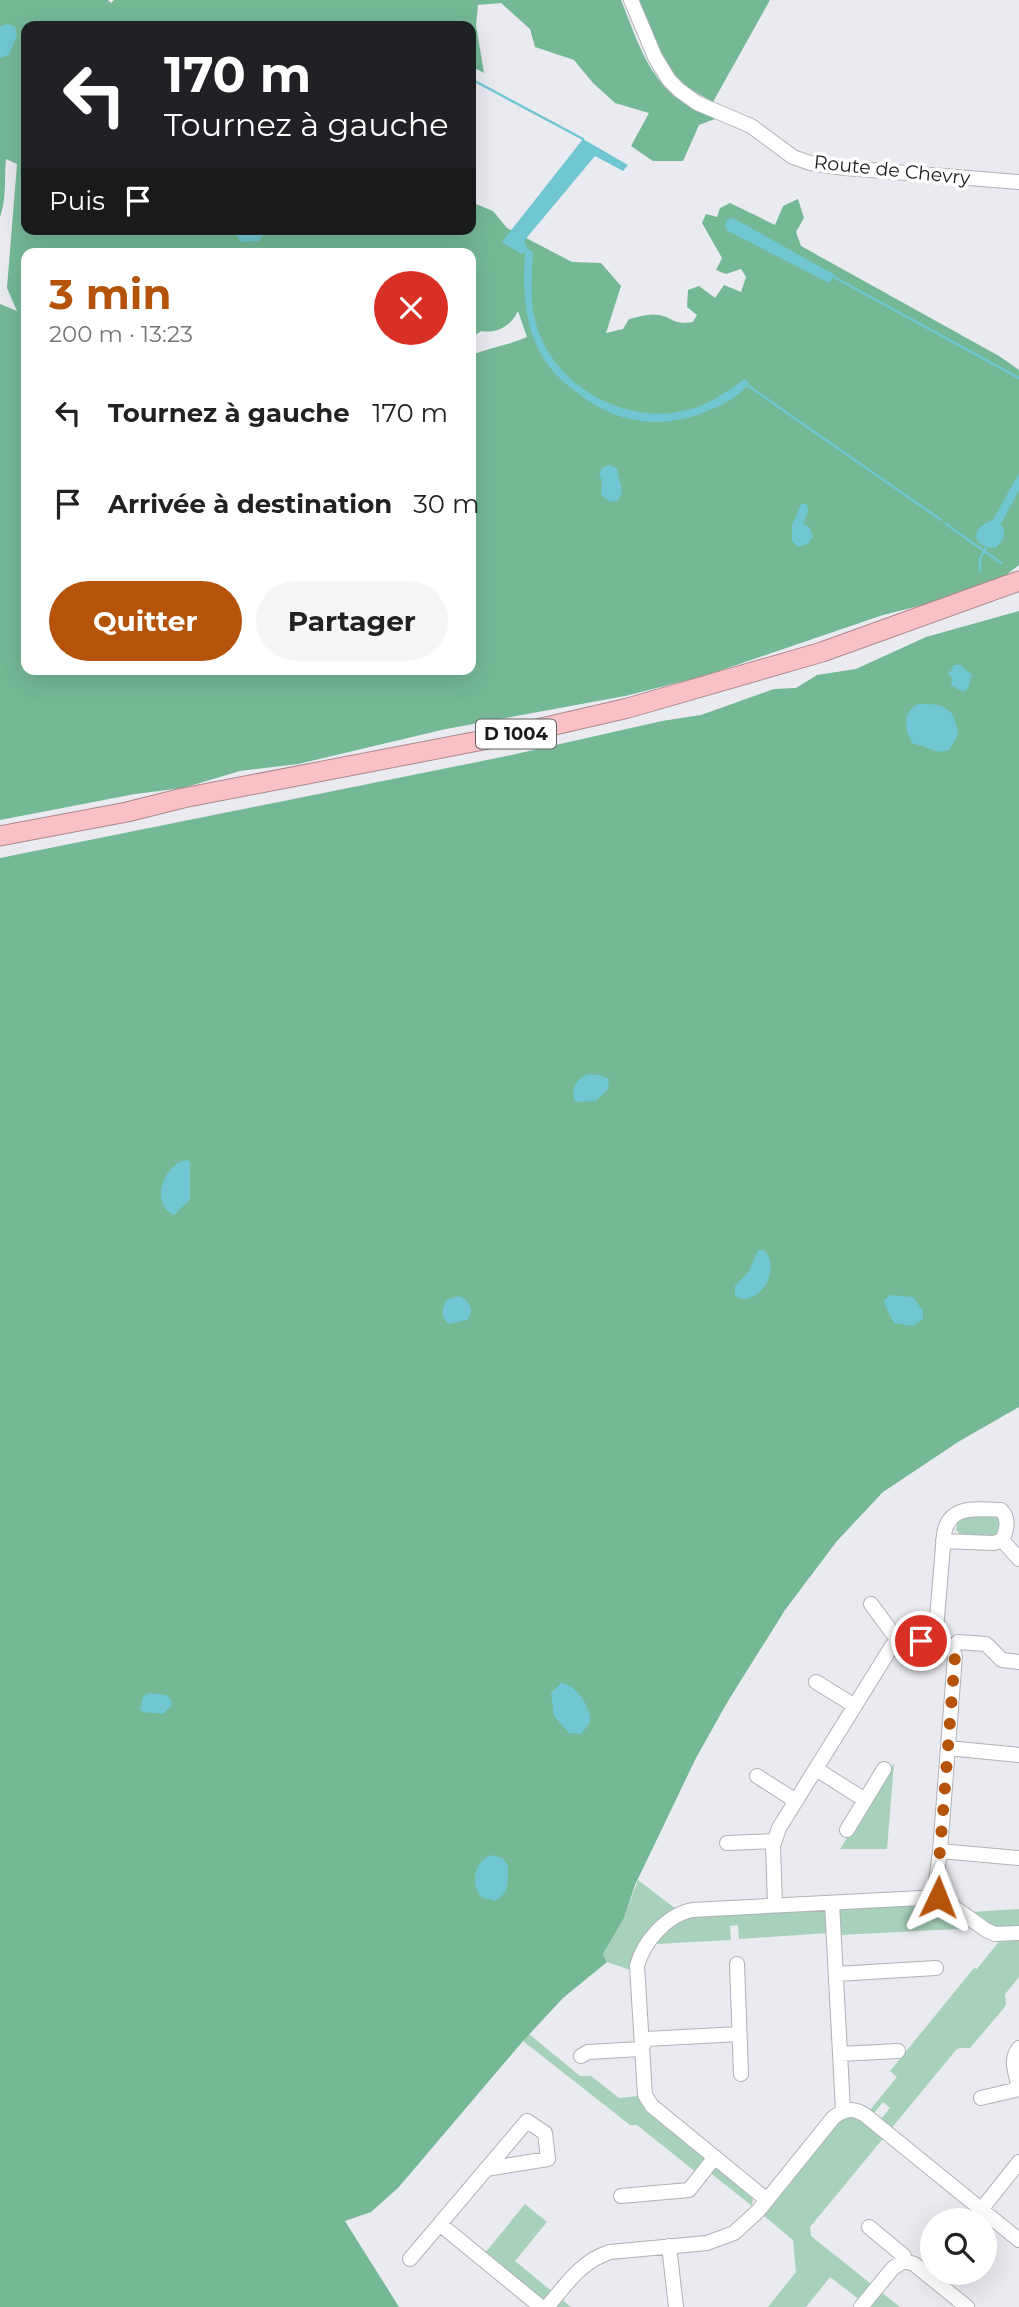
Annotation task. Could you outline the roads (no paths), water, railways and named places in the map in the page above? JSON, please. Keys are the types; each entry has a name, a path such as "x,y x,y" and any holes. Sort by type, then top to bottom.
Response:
{"highway":[{"name":"D 1004","path":"0,836 507,736 628,708 822,652 1019,581"},
{"name":"D 1004","path":"0,848 128,823 187,808 522,744 629,719 827,663 1019,593"}],"street":[{"name":"Route de Chevry","path":"631,0 654,58 669,80 697,103 748,124 793,157 810,163 845,168 1019,182"},
{"path":"936,1642 943,1541 949,1520 955,1514 969,1509 1001,1510 1007,1521 1002,1540"},
{"path":"943,1541 994,1543 1002,1540"},
{"path":"1002,1540 1019,1559"},
{"path":"871,1604 899,1642"},
{"path":"775,1905 774,1841 779,1828 892,1646 906,1640 945,1643 955,1656 934,1898"},
{"path":"952,1649 958,1642 986,1644 1002,1660 1019,1662"},
{"path":"816,1682 855,1706"},
{"path":"948,1748 1019,1755"},
{"path":"816,1769 865,1800"},
{"path":"847,1830 884,1769"},
{"path":"757,1776 796,1801"},
{"path":"727,1843 774,1841"},
{"path":"940,1851 1019,1858"},
{"path":"767,2200 647,2099 643,2092 638,1964 665,1923 674,1916 692,1910 944,1898 986,1930 995,1934 1019,1933"},
{"path":"832,1903 844,2110"},
{"path":"737,1964 741,2074"},
{"path":"836,1974 936,1968"},
{"path":"641,2049 646,2039 739,2035"},
{"path":"981,2098 1019,2088 1013,2060 1019,2048"},
{"path":"582,2056 588,2052 641,2049"},
{"path":"840,2054 898,2051"},
{"path":"547,2307 576,2272 595,2258 610,2252 707,2243 729,2235 747,2222 833,2118 844,2110 856,2110 865,2115 968,2208"},
{"path":"621,2196 689,2190 715,2157"},
{"path":"982,2208 1019,2162"},
{"path":"410,2259 486,2169"},
{"path":"441,2225 541,2307"},
{"path":"869,2227 904,2256 904,2261"},
{"path":"997,2227 1019,2240"},
{"path":"669,2246 676,2307"},
{"path":"861,2307 893,2268 904,2261 920,2267"},
{"path":"944,2285 967,2307"}],"water":[{"path":"7,24 15,27 17,35 9,55 0,58 0,27"},
{"path":"583,139 628,165 623,171 595,156 524,241 527,248 533,252 533,308 542,340 555,361 572,380 614,405 638,412 663,414 696,408 745,379 749,383 737,395 720,405 692,417 674,421 640,421 623,417 606,411 575,391 557,375 542,356 528,318 524,279 525,252 521,254 502,242"},
{"path":"733,218 835,275 829,283 728,231 725,227 726,221"},
{"path":"236,235 263,235 259,241 241,242"},
{"path":"609,465 617,468 622,492 618,501 613,502 601,494 602,481 599,474 602,468"},
{"path":"1019,473 1019,490 1001,524 1004,531 1002,540 995,548 982,545 976,537 977,532 993,520"},
{"path":"801,504 807,504 808,512 803,523 810,528 813,537 808,544 798,547 792,541 792,525"},
{"path":"954,665 961,665 972,675 968,689 963,692 951,685 952,678 947,673"},
{"path":"919,704 942,706 955,719 958,735 949,750 940,752 912,743 906,721 909,711"},
{"path":"589,1074 609,1079 608,1089 596,1101 575,1102 575,1085"},
{"path":"187,1160 190,1162 190,1200 174,1215 166,1210 162,1202 162,1184 172,1168"},
{"path":"758,1250 764,1250 771,1268 765,1286 751,1298 735,1296 735,1286 749,1271"},
{"path":"890,1295 913,1297 923,1311 923,1319 913,1326 894,1323 884,1303"},
{"path":"459,1296 468,1303 471,1313 467,1320 449,1324 443,1315 446,1300"},
{"path":"561,1683 577,1692 589,1711 590,1723 581,1734 569,1733 554,1716 551,1693"},
{"path":"149,1693 167,1695 172,1705 163,1714 143,1712 140,1709 143,1696"},
{"path":"491,1855 502,1858 508,1865 505,1891 494,1901 481,1897 475,1879 477,1868"}],"waterway":[{"path":"476,82 583,139"},
{"path":"834,277 1019,378"},
{"path":"747,385 941,520"},
{"path":"946,524 1001,563"},
{"path":"980,570 980,559 986,548"}]}
